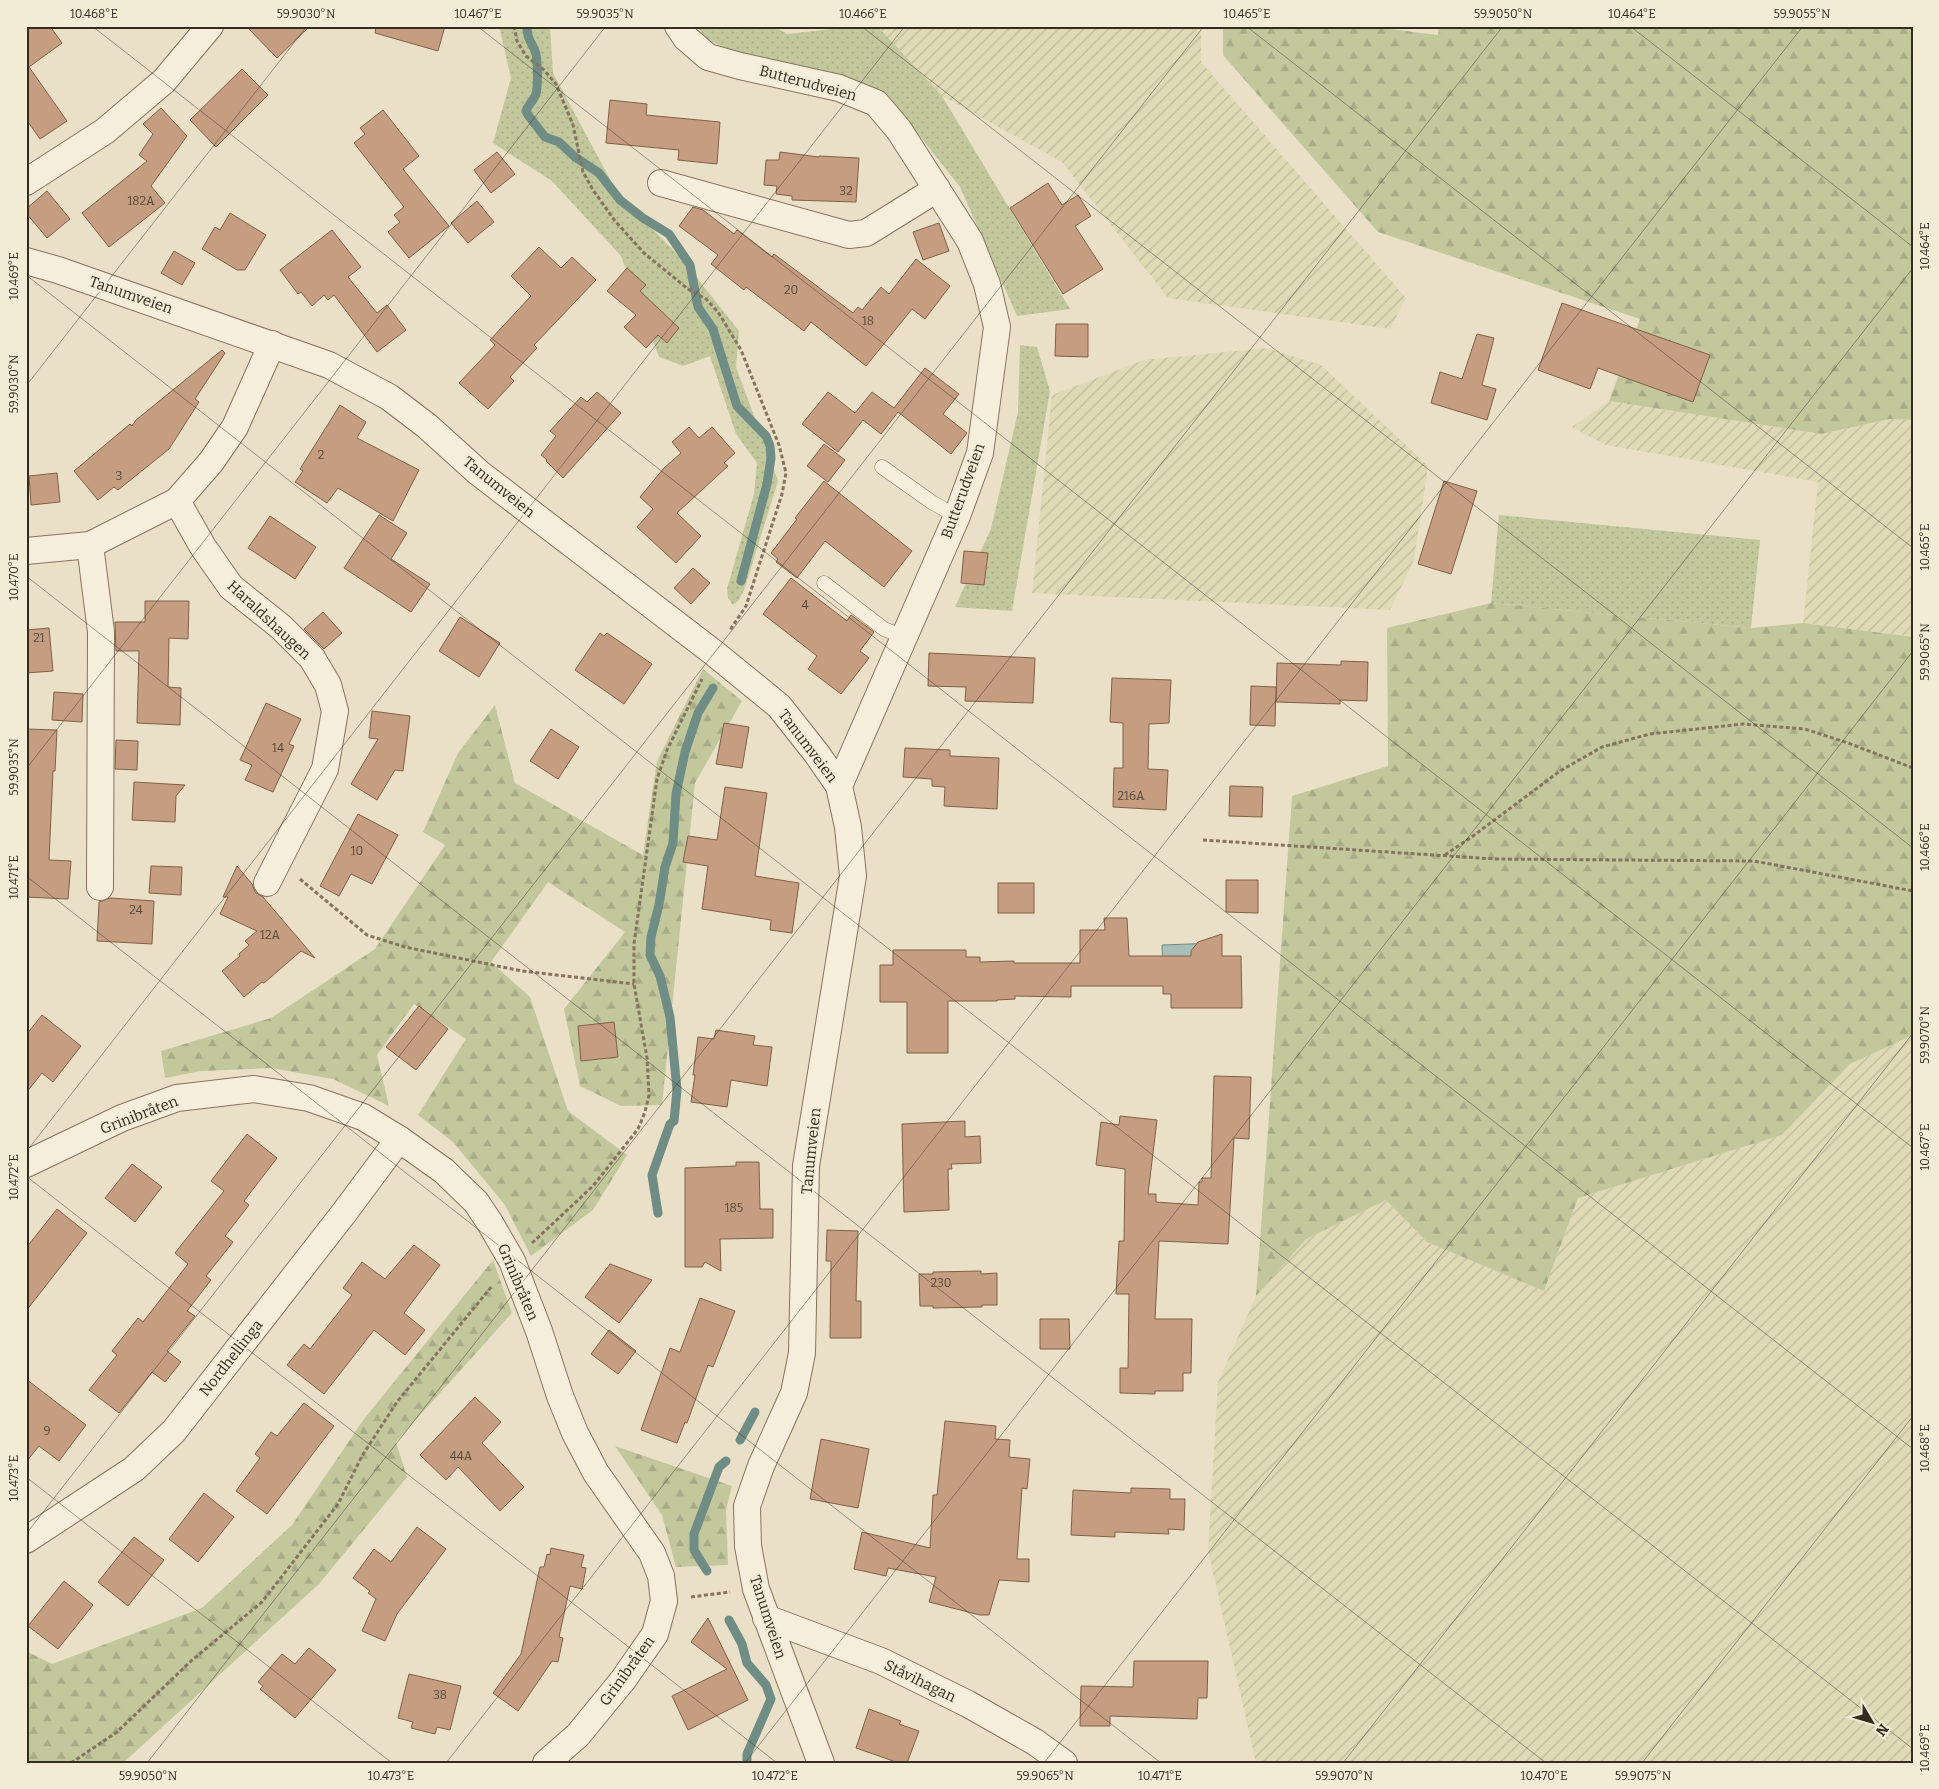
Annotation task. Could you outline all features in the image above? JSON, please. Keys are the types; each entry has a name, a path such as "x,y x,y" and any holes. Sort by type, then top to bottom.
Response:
{"street":[{"path":"26,182 105,131 127,113 164,81 210,26"},
{"name":"Butterudveien","path":"678,26 686,38 708,56 740,66 839,88 876,103 899,130 970,241 987,284 997,326 980,452 957,516 838,786"},
{"path":"661,183 849,235 866,233 937,189"},
{"name":"Tanumveien","path":"26,261 58,270 329,364 389,398 427,426 480,474 714,653 779,706 817,754 838,786 848,828 853,876 806,1166 802,1353 794,1393 761,1466 747,1506 748,1546 756,1589 820,1763"},
{"path":"26,551 90,545 177,501 211,462 235,427 272,344"},
{"name":"Haraldshaugen","path":"177,501 203,547 231,587 281,627 312,658 328,686 334,711 325,769 273,872"},
{"path":"90,545 102,632 100,887"},
{"name":"Grinibråten","path":"26,1164 122,1118 177,1098 254,1089 309,1098 363,1117 399,1139 444,1171 476,1202 512,1261 575,1433 596,1473 652,1553 661,1576 664,1601 655,1634 623,1680 578,1735 546,1763"},
{"name":"Nordhellinga","path":"26,1540 134,1469 174,1431 344,1213 399,1139"},
{"name":"Ståvihagan","path":"766,1618 881,1662 968,1704 1035,1742 1064,1763"}],"lane":[{"path":"882,467 933,503 957,516"},
{"path":"824,583 884,629 904,637"}],"path":[{"path":"71,1763 117,1732 192,1661 262,1602 338,1504 362,1456 397,1402 512,1261 593,1186 638,1129 645,1112 649,1095 647,1058 634,984 634,944 658,779 667,750 714,653 746,606 782,494 786,473 766,410 741,350 718,312 706,299 688,289 644,253 621,227 593,190 584,172 573,126 556,84 544,70 526,56 517,41 514,26"},
{"path":"1445,855 1560,770 1602,746 1650,734 1743,724 1805,729 1913,768"},
{"path":"1203,840 1496,859 1754,861 1913,891"},
{"path":"273,872 367,935 405,947 522,971 634,984"},
{"path":"664,1601 756,1589"}],"shaded area":[{"path":"877,26 1201,26 1201,62 1406,298 1390,329 1168,298 1062,162 942,96"},
{"path":"1266,348 1321,365 1428,466 1414,560 1390,610 1032,593 1052,395 1144,360"},
{"path":"1609,401 1822,434 1889,419 1913,420 1913,637 1803,623 1818,482 1606,445 1572,427"},
{"path":"1913,1035 1913,1763 1256,1763 1208,1550 1218,1382 1256,1296 1306,1239 1386,1200 1427,1242 1544,1291 1578,1198 1782,1135 1850,1064"}],"green space":[{"path":"499,26 550,26 553,73 618,194 682,259 739,331 736,367 778,481 744,590 739,600 733,605 728,598 727,589 754,494 757,463 736,434 710,356 683,366 659,357 621,256 552,181 493,143 511,78"},
{"path":"697,26 774,26 787,34 859,26 877,26 942,96 1070,309 1017,316 960,187 893,102 830,78 753,62 705,38"},
{"path":"1223,26 1366,26 1438,35 1439,26 1913,26 1913,420 1889,419 1822,434 1609,401 1640,319 1378,232 1223,55"},
{"path":"1020,345 1037,347 1050,391 1012,611 955,607 991,529 1018,412"},
{"path":"1499,515 1760,540 1751,628 1491,603"},
{"path":"1491,603 1751,628 1803,623 1913,637 1913,1035 1850,1064 1782,1135 1578,1198 1544,1291 1427,1242 1386,1200 1306,1239 1256,1296 1292,796 1388,766 1387,628"},
{"path":"703,669 742,701 695,783 662,1105 621,1106 580,1086 564,1009 625,932 548,882 491,962 530,997 568,1111 627,1155 593,1210 531,1256 505,1205 453,1142 418,1115 466,1039 414,1004 377,1055 389,1106 333,1079 271,1068 201,1071 165,1078 161,1051 271,1018 375,949 445,845 423,832 458,753 495,705 515,783 643,855 657,761"},
{"path":"493,1260 512,1313 396,1442 407,1477 319,1584 123,1763 26,1763 26,1651 52,1664 202,1608 292,1525 364,1419"},
{"path":"615,1446 732,1486 726,1510 728,1565 676,1567 662,1515"}],"water":[{"path":"1216,943 1163,971 1162,945"}],"building":[{"path":"26,26 50,26 62,43 29,67 67,121 40,139 26,119"},
{"path":"246,26 310,26 277,58"},
{"path":"376,26 445,26 438,51 375,33"},
{"path":"242,69 268,95 216,147 190,120"},
{"path":"610,100 647,104 646,115 720,122 717,164 678,160 679,150 606,143"},
{"path":"161,108 187,136 151,186 165,203 109,247 82,213 147,161 139,155 153,134 143,124"},
{"path":"383,110 419,156 403,169 449,226 409,258 388,232 400,222 394,215 404,207 354,143 365,134 360,128"},
{"path":"497,152 515,174 491,193 474,170"},
{"path":"780,152 819,157 859,158 856,202 792,200 792,196 776,194 777,186 764,185 766,160 779,160"},
{"path":"1048,183 1062,205 1078,195 1091,216 1075,226 1103,269 1063,294 1010,208"},
{"path":"47,191 70,219 47,238 26,213 26,209"},
{"path":"477,201 494,222 468,243 451,223"},
{"path":"693,207 703,210 734,234 737,230 772,257 774,254 853,313 858,307 862,310 881,287 889,294 916,259 950,286 925,319 912,309 866,366 811,322 804,331 746,287 744,290 711,264 718,255 679,226"},
{"path":"230,213 266,235 245,270 237,270 202,249 215,227 220,230"},
{"path":"939,223 949,251 923,260 913,232"},
{"path":"332,230 361,267 348,277 377,313 387,305 406,330 377,352 334,295 328,300 324,295 312,306 301,292 298,294 280,270"},
{"path":"539,247 561,268 572,257 596,280 534,345 537,348 510,377 514,381 488,409 459,383 495,345 490,340 531,296 511,276"},
{"path":"174,251 195,263 182,285 161,273"},
{"path":"627,268 646,285 640,291 679,328 667,343 658,335 646,348 624,327 636,315 607,291"},
{"path":"1562,303 1710,355 1693,402 1598,368 1590,389 1538,370"},
{"path":"1056,324 1088,324 1088,357 1055,356"},
{"path":"1477,334 1494,338 1482,385 1496,389 1487,420 1431,403 1440,372 1462,379"},
{"path":"222,350 225,353 195,399 199,402 169,449 118,490 114,487 98,500 74,471 130,424 132,426 136,420"},
{"path":"925,368 959,394 943,414 967,433 951,454 898,412 881,434 863,420 838,452 802,424 828,392 855,413 872,392 894,408"},
{"path":"597,392 621,413 563,478 541,455 556,436 550,431 581,397 587,402"},
{"path":"340,405 366,422 357,438 419,470 393,521 338,488 327,503 295,482 303,471 300,469"},
{"path":"689,427 699,438 712,427 735,453 724,463 728,466 677,513 701,536 676,563 637,527 653,509 640,497 664,468 681,453 672,442"},
{"path":"824,444 845,460 828,482 807,466"},
{"path":"57,473 60,502 31,505 29,476"},
{"path":"824,481 912,551 884,587 825,541 797,578 776,562 778,559 771,553"},
{"path":"1444,481 1477,491 1451,574 1418,564"},
{"path":"379,515 407,533 391,559 430,584 411,612 344,568"},
{"path":"270,516 316,547 295,579 248,548"},
{"path":"964,551 988,553 984,585 961,583"},
{"path":"693,568 710,583 691,604 674,588"},
{"path":"791,578 847,621 851,615 874,632 860,651 869,658 841,694 808,669 817,656 763,614"},
{"path":"145,601 189,601 188,639 169,638 168,687 181,688 180,725 137,723 139,651 116,651 115,622 145,622"},
{"path":"323,612 342,633 324,649 304,629"},
{"path":"460,617 500,643 479,677 439,651"},
{"path":"49,628 53,671 26,673 26,630"},
{"path":"600,633 604,636 607,633 652,664 624,704 575,670"},
{"path":"929,653 1035,658 1033,703 965,701 966,687 928,686"},
{"path":"1341,661 1368,662 1367,701 1340,700 1340,704 1276,702 1277,663 1341,665"},
{"path":"1112,678 1171,680 1169,723 1149,724 1148,769 1168,770 1166,810 1113,807 1114,768 1123,768 1123,723 1110,722"},
{"path":"1251,686 1276,687 1275,726 1250,725"},
{"path":"54,692 83,694 82,722 52,720"},
{"path":"266,703 301,719 289,744 294,746 273,792 245,780 252,765 240,760"},
{"path":"372,711 410,716 403,771 395,770 377,800 351,784 378,739 369,738"},
{"path":"724,723 749,727 742,768 716,764"},
{"path":"26,729 57,730 49,860 71,861 68,899 26,897"},
{"path":"551,729 579,747 558,779 530,761"},
{"path":"116,740 138,741 137,770 115,769"},
{"path":"905,748 950,750 950,756 999,758 997,809 944,806 945,787 932,786 932,779 903,777"},
{"path":"134,782 185,785 176,796 175,822 132,820"},
{"path":"1230,786 1263,787 1262,817 1229,816"},
{"path":"725,787 767,793 755,876 799,883 792,933 770,930 771,920 702,909 708,866 683,862 688,836 717,840"},
{"path":"358,814 398,835 372,884 351,874 339,896 320,886"},
{"path":"151,866 182,867 181,895 149,893"},
{"path":"237,866 252,884 255,892 263,897 315,958 301,951 264,983 262,982 244,997 222,971 240,956 239,954 249,945 245,941 257,931 220,914 228,897 223,897"},
{"path":"1226,880 1258,880 1258,913 1226,912"},
{"path":"998,883 1034,883 1034,913 998,913"},
{"path":"110,898 154,901 152,944 97,941 99,902"},
{"path":"1104,918 1127,918 1129,956 1191,956 1191,951 1198,942 1222,934 1222,956 1241,956 1242,1008 1171,1008 1171,994 1163,994 1163,986 1071,986 1071,997 1015,996 1015,999 997,1001 948,1001 948,1053 907,1053 907,1002 880,1002 880,965 893,965 893,950 966,950 966,957 980,957 980,962 1080,963 1080,930 1105,930"},
{"path":"419,1006 448,1029 416,1070 386,1047"},
{"path":"42,1015 81,1046 53,1082 42,1073 26,1093 26,1035"},
{"path":"614,1022 618,1057 581,1061 578,1026"},
{"path":"716,1030 755,1036 753,1045 772,1047 767,1086 731,1080 727,1107 691,1102 698,1037 714,1039"},
{"path":"1214,1076 1251,1077 1249,1139 1234,1138 1228,1244 1159,1241 1155,1319 1192,1319 1191,1373 1183,1373 1183,1391 1155,1391 1155,1394 1120,1393 1120,1368 1128,1368 1129,1294 1116,1294 1119,1241 1124,1241 1125,1169 1096,1165 1101,1122 1119,1125 1120,1116 1157,1120 1148,1194 1156,1194 1156,1202 1198,1205 1199,1182 1202,1182 1202,1178 1211,1178"},
{"path":"965,1121 965,1137 980,1136 981,1163 951,1164 952,1169 948,1169 949,1210 904,1212 902,1124"},
{"path":"247,1134 277,1158 244,1201 249,1205 225,1236 233,1242 206,1276 211,1280 187,1311 195,1316 167,1351 181,1362 165,1382 152,1372 119,1413 89,1390 117,1355 112,1351 138,1318 143,1322 188,1264 175,1253 224,1191 211,1181"},
{"path":"736,1162 759,1162 760,1209 773,1209 773,1238 720,1239 721,1271 705,1262 702,1267 685,1267 685,1168 736,1166"},
{"path":"132,1164 162,1187 135,1222 105,1198"},
{"path":"57,1209 87,1233 26,1311 26,1248"},
{"path":"827,1230 858,1231 856,1301 861,1301 861,1338 830,1338 831,1261 826,1261"},
{"path":"414,1245 440,1265 404,1313 425,1330 405,1355 374,1330 324,1394 287,1365 304,1344 310,1349 352,1295 343,1288 362,1262 385,1279"},
{"path":"610,1264 652,1280 619,1323 585,1297"},
{"path":"981,1271 981,1274 997,1273 997,1305 933,1308 933,1306 920,1306 919,1274"},
{"path":"700,1298 735,1311 713,1367 708,1365 687,1423 685,1422 677,1443 641,1430 670,1348 680,1352"},
{"path":"1040,1319 1069,1319 1070,1349 1040,1349"},
{"path":"609,1330 636,1351 618,1374 591,1354"},
{"path":"26,1379 86,1425 59,1461 39,1446 26,1462"},
{"path":"475,1397 501,1422 482,1443 524,1487 500,1511 458,1467 446,1480 420,1455"},
{"path":"304,1403 334,1426 267,1514 236,1491 260,1458 255,1454 271,1432 277,1436"},
{"path":"945,1421 996,1426 995,1439 1010,1440 1009,1457 1030,1459 1027,1489 1022,1488 1017,1559 1029,1559 1029,1582 999,1580 989,1615 980,1615 929,1602 936,1577 888,1568 886,1576 854,1569 862,1532 930,1548 933,1495 937,1495"},
{"path":"821,1439 869,1449 858,1508 810,1499"},
{"path":"1131,1488 1170,1489 1170,1499 1185,1499 1184,1530 1168,1529 1169,1534 1115,1532 1115,1537 1071,1535 1073,1490 1131,1493"},
{"path":"204,1493 234,1517 198,1562 169,1539"},
{"path":"417,1527 446,1549 397,1614 385,1641 362,1631 376,1599 368,1593 370,1591 353,1578 374,1549 391,1562"},
{"path":"134,1537 164,1560 128,1606 98,1582"},
{"path":"551,1548 584,1555 581,1567 586,1568 582,1589 570,1586 559,1637 563,1638 558,1662 552,1661 518,1711 493,1693 521,1654 540,1567 544,1567 547,1554 550,1555"},
{"path":"64,1581 93,1605 58,1649 28,1626"},
{"path":"708,1618 748,1700 688,1730 672,1696 727,1669 691,1642"},
{"path":"309,1648 336,1670 295,1718 260,1689 263,1686 258,1682 282,1654 295,1664"},
{"path":"1134,1661 1208,1661 1207,1698 1198,1698 1197,1719 1110,1716 1110,1726 1080,1726 1081,1686 1133,1687"},
{"path":"409,1674 461,1686 450,1730 437,1727 435,1734 411,1728 413,1722 398,1718"},
{"path":"869,1709 901,1721 899,1724 919,1731 907,1763 899,1763 856,1748"}],"waterway":[{"path":"527,26 528,37 536,55 537,72 536,94 526,111 528,115 545,137 559,142 575,157 599,173 620,200 643,218 669,234 690,265 698,307 713,329 737,406 766,436 770,446 771,458 767,484 741,581"},
{"path":"658,1213 652,1175 670,1124 674,1121 677,1090 670,1017 660,976 650,955 651,937 659,905 665,867 673,843 676,794 685,752 698,713 713,688"},
{"path":"740,1440 755,1412"},
{"path":"707,1571 694,1550 694,1534 719,1467 726,1461"},
{"path":"729,1620 742,1644 747,1663 766,1685 771,1699 747,1754 747,1763"}]}
